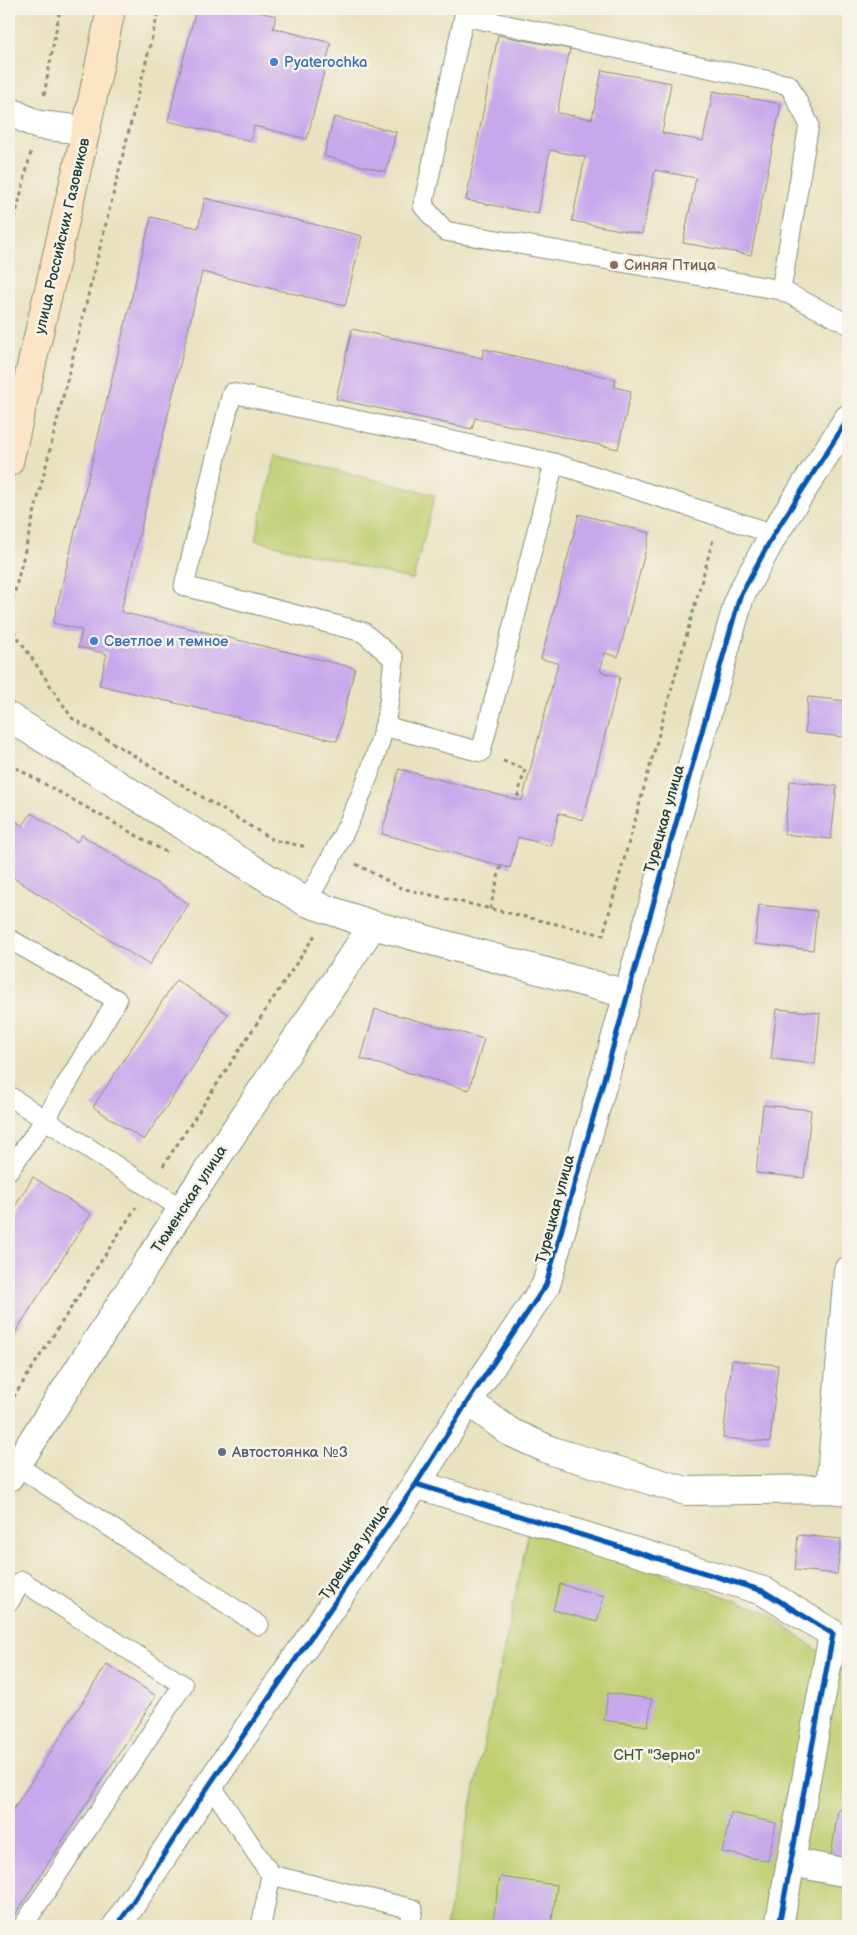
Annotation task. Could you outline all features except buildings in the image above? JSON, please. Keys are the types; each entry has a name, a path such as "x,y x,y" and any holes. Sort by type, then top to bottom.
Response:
{"main road":[{"name":"улица Российских Газовиков","path":"9,462 86,130 111,9"}],"street":[{"path":"9,111 38,125 86,130"},
{"name":"Турецкая улица","path":"118,1926 210,1784 416,1484 468,1401 546,1285 740,596 774,534 848,419"},
{"path":"9,717 306,902 373,925 627,994"},
{"name":"Тюменская улица","path":"13,1471 182,1209 373,925"},
{"path":"468,1401 510,1432 552,1451 686,1491 839,1490 848,1271"},
{"path":"416,1484 763,1591 833,1634 779,1926"},
{"path":"791,1862 848,1873"}],"lane":[{"path":"781,290 809,124 788,85 464,16 423,206 445,231 781,290 848,324"},
{"path":"306,902 335,853 364,787 384,726 394,659 363,632 184,586 232,393 554,463 774,534"},
{"path":"384,726 482,752 554,463"},
{"path":"9,939 117,1000 45,1120 9,1170"},
{"path":"9,1096 182,1209"},
{"path":"13,1471 259,1625"},
{"path":"9,1602 22,1581 183,1685 23,1926"},
{"path":"210,1784 271,1875 413,1910 410,1926"},
{"path":"261,1926 271,1875"}],"path":[{"path":"9,615 159,9"},
{"path":"9,624 72,718 272,840 335,853 401,888 603,935 720,516"},
{"path":"482,752 525,769 517,799"},
{"path":"9,764 170,854"},
{"path":"490,909 501,866"},
{"path":"9,1404 315,935 306,930"}],"green space":[{"path":"276,455 435,495 413,580 255,540"},
{"name":"СНТ \"Зерно\"","path":"530,1525 764,1611 848,1673 848,1926 446,1926"}],"cycle path":[{"path":"117,1926 210,1784 416,1484 468,1401 546,1285 740,596 774,534 848,419"},
{"path":"416,1484 763,1591 833,1634 779,1926"}],"place":[{"name":"Pyaterochka","path":"274,62"},
{"name":"Синяя Птица","path":"614,265"},
{"name":"Светлое и темное","path":"94,641"},
{"name":"Автостоянка №3","path":"222,1452"}]}
